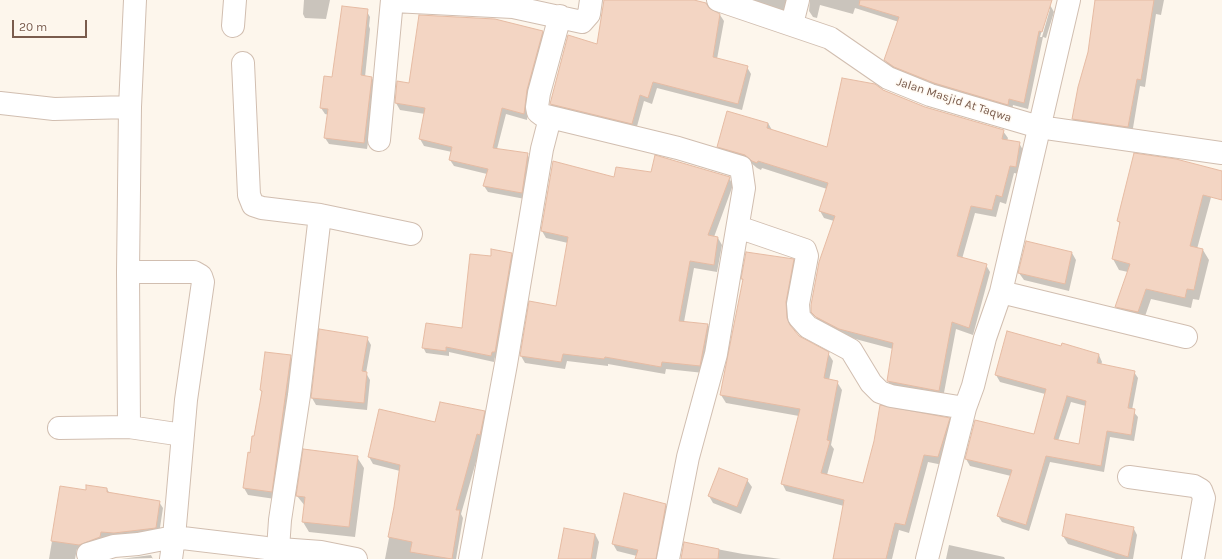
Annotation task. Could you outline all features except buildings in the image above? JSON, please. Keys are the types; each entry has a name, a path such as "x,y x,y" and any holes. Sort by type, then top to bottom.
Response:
{"street":[{"path":"128,427 130,107 134,0"},
{"path":"233,26 235,0"},
{"path":"379,140 392,1 513,7 582,22 589,14 591,0"},
{"name":"Jalan Masjid At Taqwa","path":"718,0 830,38 888,78 930,95 1039,128 1222,153"},
{"path":"792,24 798,0"},
{"path":"927,559 965,408 973,386 985,338 1001,292 1068,0"},
{"path":"560,16 539,93 537,107 538,112 550,118 678,148 741,167 744,188 716,354 688,457 668,559"},
{"path":"243,63 249,195 253,205 262,208 320,215 411,234"},
{"path":"0,103 54,109 130,107"},
{"path":"470,559 504,379 542,150 550,118"},
{"path":"278,549 280,520 299,395 320,215"},
{"path":"738,227 805,250 807,256 798,304 799,317 808,327 851,350 871,384 880,392 892,396 965,408"},
{"path":"128,272 194,272 200,276 203,282 186,400 171,559"},
{"path":"1001,292 1186,337"},
{"path":"60,428 128,427 183,435"},
{"path":"1129,477 1194,486 1201,490 1204,498 1193,559"},
{"path":"88,554 114,546 138,544 174,537 278,549 321,556 356,559"}]}
